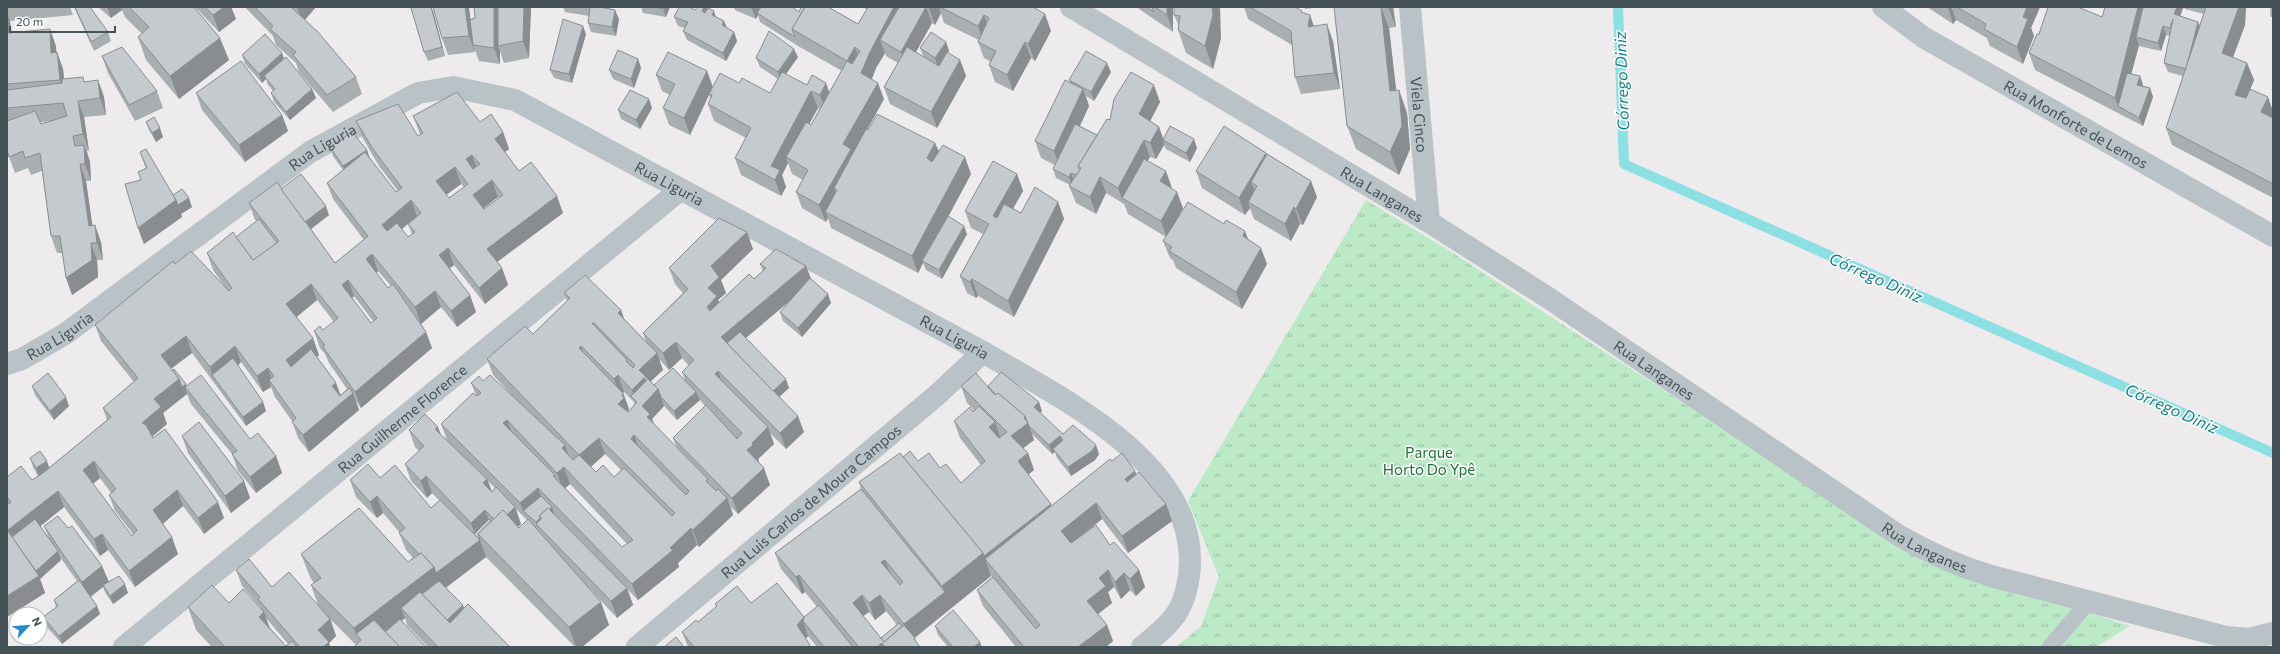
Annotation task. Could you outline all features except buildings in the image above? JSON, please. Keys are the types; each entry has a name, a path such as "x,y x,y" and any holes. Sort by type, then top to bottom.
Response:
{"street":[{"name":"Rua Langanes","path":"1071,7 1429,222 1547,297 1898,536 1957,565 1991,576 2226,637 2249,639 2273,633"},
{"name":"Viela Cinco","path":"1410,7 1429,222"},
{"name":"Rua Monforte de Lemos","path":"1883,7 1923,37 2273,236"},
{"name":"Rua Liguria","path":"7,364 22,359 64,334 310,152 418,93 453,87 515,100 983,352 1050,392 1124,441 1162,480 1182,514 1190,549 1190,575 1180,606 1174,618 1142,647"},
{"name":"Rua Guilherme Florence","path":"124,647 680,190"},
{"name":"Rua Luis Carlos de Moura Campos","path":"637,647 937,395 983,352"}],"lane":[{"path":"2050,647 2089,601"}],"green space":[{"name":"Parque Horto Do Ypê","path":"1366,200 1453,253 1923,559 2130,626 2096,647 1176,647 1201,626 1219,577 1188,501"}],"waterway":[{"name":"Córrego Diniz","path":"1618,7 1624,164 2273,453"}]}
